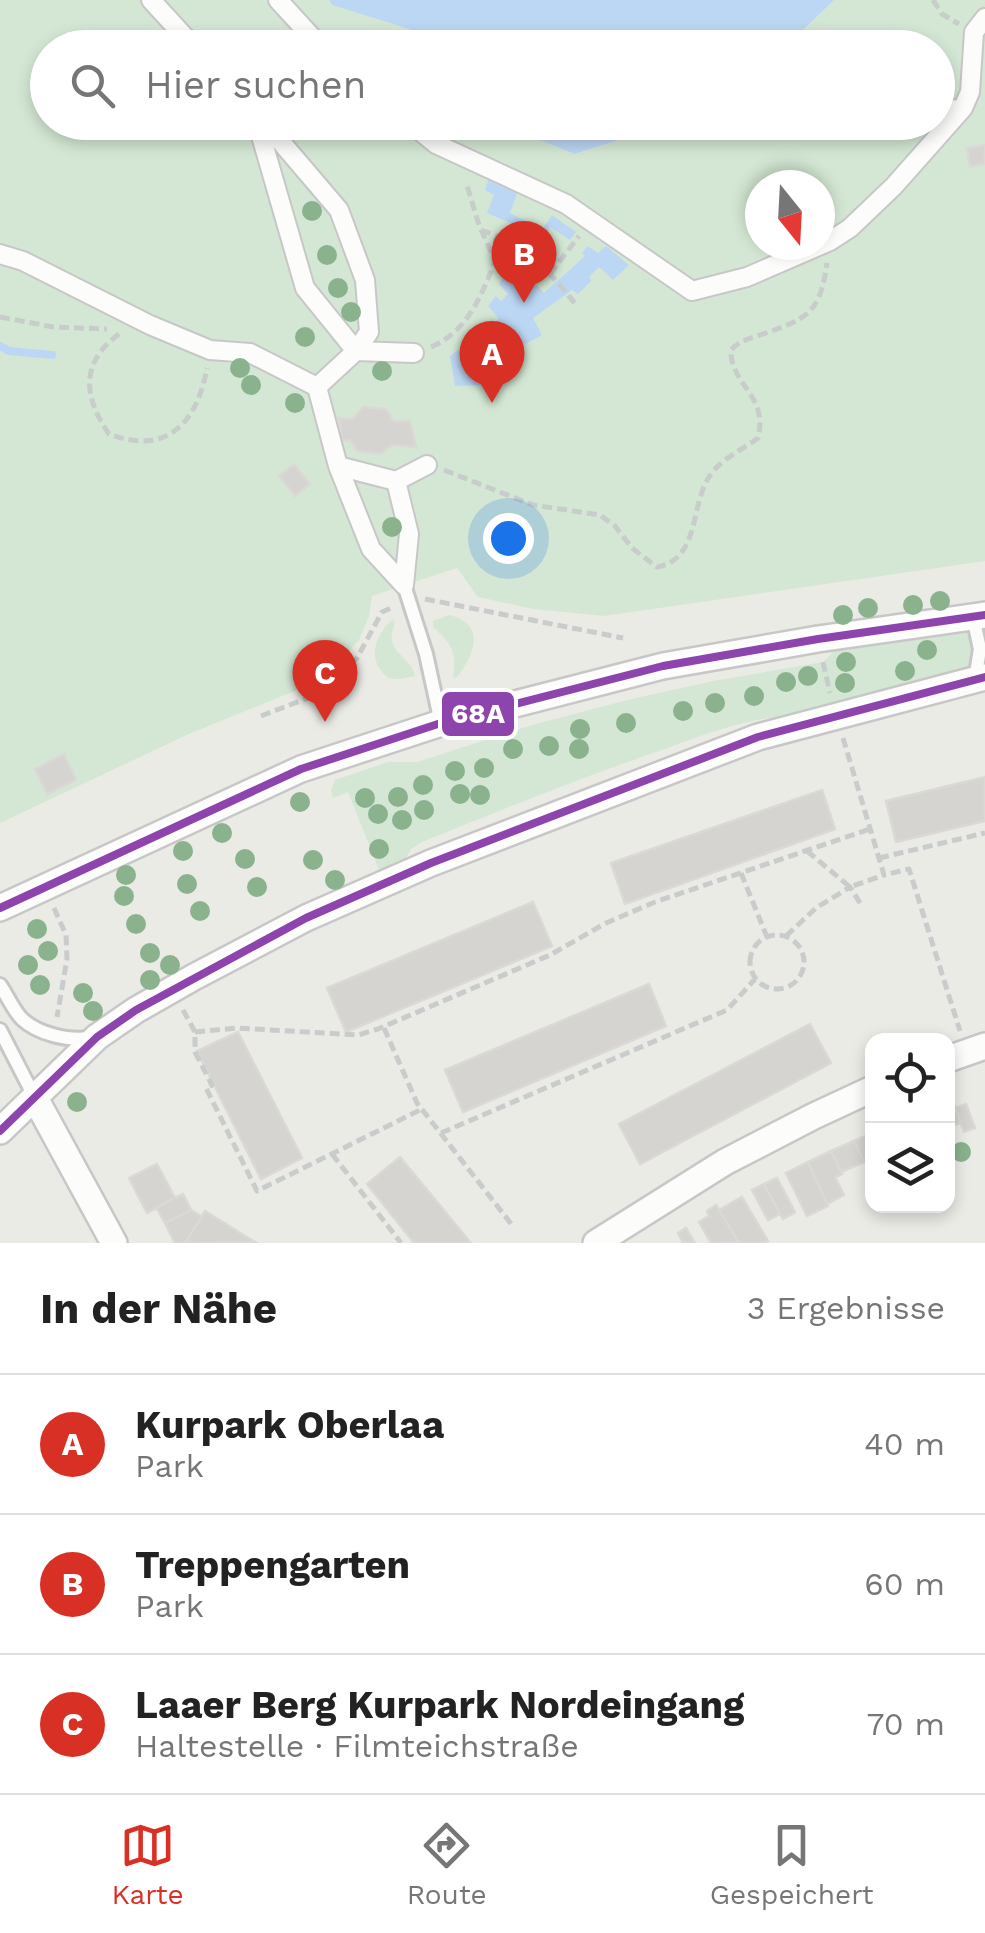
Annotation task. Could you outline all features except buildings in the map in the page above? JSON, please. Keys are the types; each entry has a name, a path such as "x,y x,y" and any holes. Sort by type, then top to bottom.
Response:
{"street":[{"path":"151,0 179,30"},
{"path":"278,0 306,30"},
{"path":"955,117 970,92 980,25"},
{"path":"955,109 961,110"},
{"path":"261,140 305,288 356,351 414,353"},
{"path":"280,140 340,210 365,280 369,332 356,351 316,387"},
{"path":"431,140 566,204 692,291 748,277 786,260"},
{"path":"835,237 850,228 894,186 935,140"},
{"path":"0,254 23,261 150,325 210,350 250,353 316,387 338,466 371,549 404,585"},
{"path":"338,466 396,482 427,465"},
{"path":"396,482 408,534 404,585"},
{"path":"0,908 301,769 442,723 663,666 979,616"},
{"path":"0,1132 97,1037 136,1010 306,918 430,863 758,737 980,678"},
{"path":"596,1243 725,1162 865,1093"},
{"path":"35,1098 114,1243"}],"lane":[{"path":"404,585 442,723"},
{"path":"979,616 980,678"},
{"path":"0,985 21,1018 41,1031 74,1040 97,1037"},
{"path":"0,1030 35,1098"}],"path":[{"path":"932,0 942,14 980,25"},
{"path":"468,189 494,261"},
{"path":"482,230 506,239 512,247 534,258 577,306"},
{"path":"550,274 574,243"},
{"path":"438,344 463,323 494,261 508,254 512,247"},
{"path":"427,465 532,505 600,515 657,567 667,565 686,548 707,479 758,438 762,425 754,397 732,366 731,350 738,342 808,314 824,288 828,260"},
{"path":"0,317 53,327 124,329 103,346 92,362 89,382 92,404 109,434 128,441 168,436 184,425 203,388 210,350"},
{"path":"823,662 832,702"},
{"path":"841,730 884,876"},
{"path":"195,1032 238,1028 358,1035 550,955 606,923 656,902 870,829"},
{"path":"879,858 985,833"},
{"path":"807,851 850,887 862,906"},
{"path":"786,936 816,908 850,887 910,869 966,1052"},
{"path":"741,873 767,936"},
{"path":"54,908 66,936 67,959 56,1024"},
{"path":"767,936 786,936 794,940 804,956 802,974 797,982 780,990 770,989 755,979 750,955 767,936"},
{"path":"441,1133 727,1010 755,979"},
{"path":"184,1012 195,1032 195,1052 212,1084 206,1088 256,1190 422,1109"},
{"path":"384,1026 417,1103 512,1225"},
{"path":"332,1154 401,1243"}],"green space":[{"path":"0,0 329,0 333,5 410,30 30,30 30,140 540,140 576,154 619,140 955,140 955,30 803,30 834,0 985,0 985,561 604,616 533,609 478,597 457,568 372,596 369,617 359,640 302,688 191,733 0,823"},
{"path":"449,615 469,625 474,641 456,678 452,649 433,627 433,621"},
{"path":"393,619 392,641 415,676 390,679 378,665 377,641"},
{"path":"985,630 985,662 699,737 422,842 411,849 403,863 380,872 348,792 333,798 335,780 388,762 417,762 532,725 631,699 823,662 834,651"}],"water":[{"path":"329,0 834,0 803,30 410,30 332,5"},
{"path":"540,140 618,140 575,154"},
{"path":"489,178 518,191 510,213 542,230 552,215 576,232 570,240 550,227 534,250 538,254 524,272 544,293 585,256 582,253 588,246 598,253 606,246 629,265 613,280 599,267 578,294 572,290 533,318 542,335 520,347 515,339 498,347 505,371 480,375 481,385 455,386 450,356 499,319 488,306 496,296 501,301 508,294 499,284 524,239 513,233 515,225 487,213 494,195 485,190"}],"waterway":[{"path":"0,346 9,351 52,355"}],"transit line":[{"name":"68A","path":"0,908 301,769 441,723 663,666 985,615"},
{"name":"68A","path":"0,1131 97,1037 136,1010 306,918 431,863 758,737 985,677"}],"place":[{"name":"Treppengarten","path":"524,303"},
{"name":"Kurpark Oberlaa","path":"492,403"},
{"name":"Laaer Berg Kurpark Nordeingang","path":"325,722"}]}
